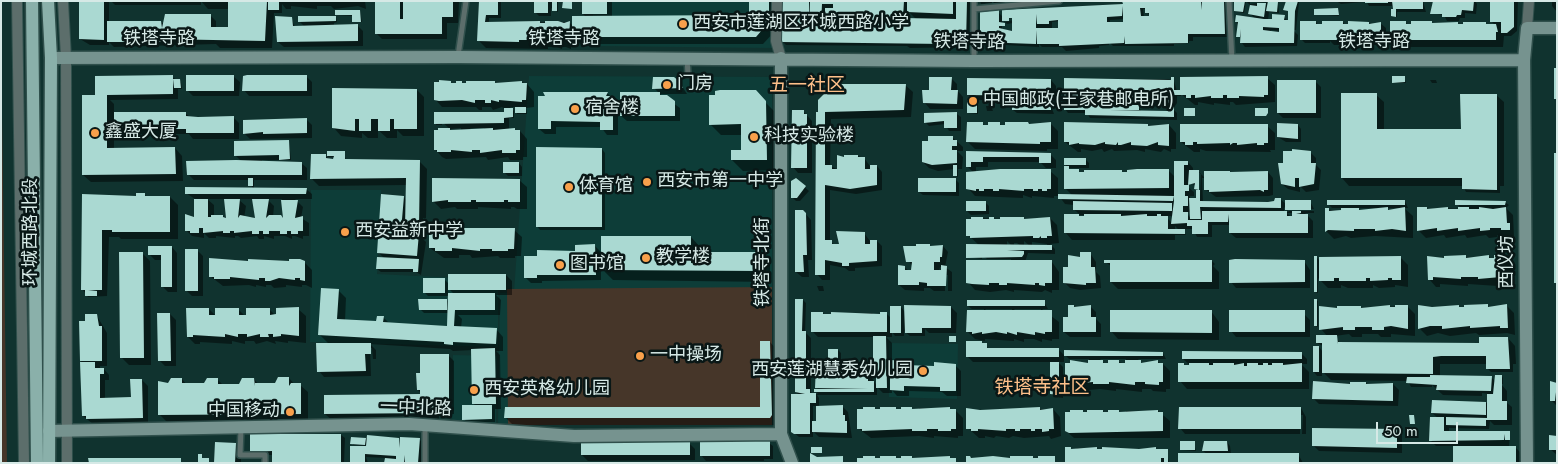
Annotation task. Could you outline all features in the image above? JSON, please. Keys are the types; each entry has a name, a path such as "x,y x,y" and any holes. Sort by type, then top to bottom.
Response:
{"main road":[{"name":"环城西路北段","path":"32,1 37,463"},
{"name":"环城西路北段","path":"48,1 51,58 49,463"}],"street":[{"path":"17,1 24,463"},
{"path":"63,1 66,58 67,463"},
{"path":"778,1 776,41 781,58"},
{"path":"1524,60 1529,1"},
{"path":"1527,28 1557,28"},
{"name":"铁塔寺路","path":"51,58 781,58 974,62 1524,60"},
{"name":"铁塔寺北街","path":"781,58 781,434 792,463"},
{"name":"西仪坊","path":"1524,60 1526,463"},
{"name":"一中北路","path":"49,431 425,425 574,436 781,434"}],"lane":[{"path":"458,57 466,1"},
{"path":"974,1 974,62"},
{"path":"974,9 1059,1"},
{"path":"1229,1 1232,61"},
{"path":"688,58 688,75"},
{"path":"425,425 425,463"},
{"path":"241,428 240,455 265,455 265,463"}],"shaded area":[{"name":"西安市莲湖区环城西路小学","path":"593,1 773,1 772,48 592,46"},
{"path":"1,47 7,463 1,463"},
{"name":"西安市第一中学","path":"529,76 772,77 772,425 498,425 500,293 514,292"},
{"name":"西安益新中学","path":"311,190 381,190 377,274 498,280 498,347 310,342"},
{"name":"一中操场","path":"772,287 772,425 508,425 507,289"},
{"name":"西安莲湖慧秀幼儿园","path":"889,343 958,344 957,399 889,397"},
{"name":"西安英格幼儿园","path":"453,355 497,356 496,426 452,425"}],"building":[{"path":"79,1 104,1 104,40 79,39"},
{"path":"228,1 267,1 265,41 161,39 161,42 107,42 107,21 161,21 162,28 165,14 211,14 211,27 228,27"},
{"path":"268,1 279,1 279,10 268,10"},
{"path":"400,1 400,19 403,19 403,1 453,1 453,17 442,17 442,34 375,34 375,2"},
{"path":"479,1 498,1 498,15 486,15 485,22 540,21 540,23 545,23 545,21 558,21 564,23 570,21 569,40 564,40 564,42 559,42 559,40 555,40 555,42 550,42 550,40 541,40 541,42 528,40 519,40 519,42 477,41"},
{"path":"534,1 548,1 548,13 534,13"},
{"path":"552,1 557,1 557,11 552,11"},
{"path":"563,1 572,1 572,9 562,8"},
{"path":"582,1 607,1 607,14 582,14"},
{"path":"749,1 769,1 769,22 756,37 572,37 572,16 749,15"},
{"path":"782,1 809,1 809,30 810,1 904,1 903,18 956,19 956,1 967,1 966,44 947,44 946,29 946,44 781,42","holes":["822,4 833,4 833,8 825,8 825,26 821,26"]},
{"path":"907,1 953,1 953,14 907,12"},
{"path":"1122,1 1201,1 1202,10 1202,1 1224,1 1225,34 1188,34 1188,43 1125,44 1124,36 1124,43 1059,46 1059,44 1037,44 1036,30 1036,44 980,42 980,12 999,10 999,22 1005,23 1005,26 999,26 999,28 1012,31 1012,18 1009,18 1009,21 1002,21 1002,10 1123,4","holes":["1123,6 1123,22 1107,22 1107,17 1122,16","1140,8 1145,8 1145,13 1149,13 1149,16 1141,16","1036,14 1037,24 1049,24 1049,21 1058,20 1058,28 1036,28"]},
{"path":"1234,1 1245,1 1243,12 1234,11"},
{"path":"1268,1 1278,2 1277,12 1266,11"},
{"path":"1286,1 1298,1 1295,11 1294,43 1240,43 1241,29 1240,37 1236,37 1238,22 1235,22 1236,15 1272,19 1272,14 1285,15 1284,20 1288,20 1288,11 1283,10","holes":["1263,27 1279,28 1279,32 1263,30"]},
{"path":"1365,1 1388,1 1388,3 1365,3"},
{"path":"1392,1 1423,1 1423,9 1396,9 1396,17 1391,16 1391,9 1393,9"},
{"path":"1433,1 1474,1 1473,11 1462,10 1461,15 1456,17 1442,17 1442,14 1430,14"},
{"path":"1490,1 1514,1 1514,27 1507,33 1501,33 1501,22 1490,22"},
{"path":"1257,3 1266,3 1264,17 1248,14 1250,5 1257,6"},
{"path":"1338,8 1339,15 1314,15 1314,9"},
{"path":"335,10 360,10 361,22 352,22 352,15 335,15"},
{"path":"275,16 292,17 293,26 358,24 358,41 277,42"},
{"path":"298,16 336,16 336,21 298,22"},
{"path":"1300,21 1316,21 1316,24 1322,24 1322,21 1343,21 1343,24 1348,24 1348,21 1369,22 1369,24 1381,22 1381,40 1300,40"},
{"path":"1390,21 1406,21 1406,24 1411,24 1411,21 1432,21 1432,23 1458,22 1458,24 1463,24 1463,22 1486,22 1486,24 1496,24 1498,32 1496,32 1496,40 1390,40"},
{"path":"1554,68 1557,68 1557,99 1554,99"},
{"path":"173,75 173,94 107,95 107,148 175,147 176,174 82,175 82,95 95,95 95,76"},
{"path":"186,75 234,75 234,91 186,91"},
{"path":"307,75 307,91 242,91 243,76"},
{"path":"1268,76 1268,95 1264,95 1264,97 1239,96 1239,98 1227,98 1227,95 1223,95 1223,98 1211,98 1211,96 1195,98 1195,95 1191,95 1191,98 1186,98 1186,95 1174,95 1174,117 1085,115 1085,110 1064,110 1064,105 1139,105 1139,110 1109,110 1168,111 1168,99 1170,99 1170,96 1158,96 1158,98 1154,96 1128,98 1128,96 1114,96 1073,98 1073,96 1064,96 1064,78 1171,80 1171,77 1174,77 1174,90 1180,90 1180,77"},
{"path":"1392,76 1405,76 1405,82 1392,83"},
{"name":"门房","path":"653,77 674,77 683,88 652,89"},
{"path":"929,77 952,77 951,90 958,90 957,104 923,103 922,90 929,90"},
{"path":"967,78 1051,79 1051,96 967,95"},
{"path":"173,79 180,79 181,88 174,88"},
{"path":"439,80 451,81 451,83 456,83 456,81 466,83 466,81 495,81 495,83 522,81 522,83 527,83 526,100 522,100 522,102 499,100 499,102 491,100 491,103 485,103 485,100 475,100 475,103 462,100 434,100 434,82 439,82"},
{"path":"1277,80 1316,80 1316,113 1277,113"},
{"path":"834,84 906,84 904,110 825,112 825,165 832,165 832,169 837,169 837,155 865,157 865,169 870,169 870,165 877,165 877,185 850,189 825,185 825,240 832,240 832,244 839,244 836,231 865,232 865,244 870,244 870,240 877,240 877,261 849,263 849,266 842,266 842,263 825,260 825,275 815,275 816,112 818,112 818,100"},
{"path":"332,88 417,89 417,129 394,129 394,119 390,119 390,131 378,131 378,119 371,119 371,131 359,131 359,119 355,119 355,131 332,128"},
{"name":"科技实验楼","path":"756,90 766,101 767,160 731,160 731,150 741,150 741,124 709,125 709,95 715,95 715,91"},
{"name":"宿舍楼","path":"543,92 608,92 606,96 613,96 613,130 600,130 600,122 551,121 551,129 538,129 538,96 545,96"},
{"path":"620,92 660,92 660,95 667,95 675,101 675,116 620,116"},
{"path":"1341,93 1377,93 1377,129 1461,129 1460,94 1497,94 1497,190 1462,189 1462,178 1341,178"},
{"path":"967,100 977,100 977,113 967,113"},
{"path":"1012,105 1051,105 1051,110 1012,110"},
{"path":"515,107 526,107 526,113 515,113"},
{"path":"504,108 513,108 513,117 504,118 504,123 434,124 434,112 504,112"},
{"path":"1184,108 1195,108 1195,116 1184,116"},
{"path":"1255,108 1268,108 1268,113 1266,116 1255,116"},
{"path":"792,110 804,110 804,114 807,114 807,168 791,168"},
{"path":"114,112 186,112 186,116 198,117 234,116 234,133 186,133 186,129 114,129"},
{"path":"957,112 957,128 944,128 944,121 924,123 924,113"},
{"path":"307,118 307,133 263,134 263,132 243,134 243,120"},
{"path":"967,122 983,122 983,125 988,125 988,122 1000,122 1000,125 1005,125 1005,122 1028,122 1029,124 1051,122 1051,142 1040,142 1040,144 966,142"},
{"path":"1064,122 1148,124 1148,126 1169,124 1169,146 1158,145 1158,142 1147,146 1131,145 1131,142 1121,145 1118,145 1118,142 1116,145 1105,144 1105,142 1095,145 1079,143 1069,145 1069,142 1064,142"},
{"path":"1277,123 1298,124 1298,139 1277,137"},
{"path":"1180,124 1268,124 1268,143 1264,143 1264,145 1257,145 1257,143 1237,145 1237,143 1233,143 1230,145 1230,143 1197,144 1197,142 1193,142 1193,145 1185,145 1185,142 1180,142"},
{"path":"438,128 450,128 450,130 493,128 493,130 515,128 515,130 520,130 520,150 516,150 516,153 502,153 502,150 480,153 480,150 472,150 472,152 451,150 451,152 437,152 437,150 434,150 434,130 438,130"},
{"path":"928,136 953,136 953,140 957,140 957,146 952,146 952,150 957,150 957,163 932,165 922,162 922,141 928,141"},
{"path":"289,140 290,159 279,160 279,155 234,156 234,141"},
{"name":"体育馆","path":"536,147 602,148 602,227 536,227"},
{"path":"1292,149 1311,151 1311,163 1316,163 1314,184 1299,187 1299,178 1295,178 1295,187 1281,184 1278,163 1283,163 1283,151 1292,151"},
{"path":"327,151 345,151 345,159 420,160 419,227 405,227 406,178 310,179 311,154 326,154 326,158 333,159 334,156 327,156"},
{"path":"966,151 1051,153 1051,163 1039,163 1039,157 983,157 983,162 971,162 971,167 966,167"},
{"path":"1554,153 1557,153 1557,283 1554,283"},
{"path":"1064,158 1086,158 1086,165 1064,165"},
{"path":"186,161 302,162 302,175 187,175"},
{"path":"1174,161 1188,161 1188,165 1184,165 1184,185 1189,185 1189,191 1185,191 1185,196 1188,196 1188,206 1183,206 1183,212 1188,212 1188,220 1202,220 1202,211 1287,211 1287,216 1292,216 1292,211 1301,211 1301,213 1296,214 1308,214 1308,233 1229,233 1229,214 1228,222 1208,222 1208,234 1192,234 1192,226 1187,226 1187,223 1171,224 1174,201"},
{"path":"503,162 519,162 519,173 503,173"},
{"path":"953,165 957,165 957,176 953,176"},
{"path":"1064,166 1069,166 1069,169 1079,169 1079,172 1084,172 1084,170 1122,170 1122,172 1127,172 1127,170 1137,169 1169,169 1169,188 1064,189"},
{"path":"1000,169 1051,169 1051,189 1047,189 1047,191 1042,191 1042,189 1038,189 1038,191 1033,191 1033,189 1024,189 1024,191 999,189 999,191 993,191 993,189 984,189 984,191 979,191 979,189 976,189 976,191 966,189 966,172"},
{"path":"1189,170 1199,170 1199,190 1194,189 1195,183 1188,185"},
{"path":"1204,171 1268,171 1268,190 1264,190 1264,192 1260,190 1209,192 1209,190 1204,190"},
{"path":"248,178 253,178 253,186 248,186"},
{"path":"432,178 520,179 520,202 504,200 504,202 476,202 476,200 471,200 471,202 448,202 448,200 432,202"},
{"path":"796,178 806,186 797,198 791,198 791,181"},
{"path":"918,178 956,178 956,192 918,192"},
{"path":"185,187 307,188 306,194 185,194"},
{"path":"1196,190 1200,190 1200,201 1268,202 1274,201 1275,198 1281,198 1281,208 1200,207 1201,219 1190,219 1189,198 1196,198"},
{"path":"136,193 145,193 145,196 170,196 170,232 112,232 112,230 102,230 102,290 88,290 97,291 97,296 85,296 85,290 81,290 82,194 136,196"},
{"path":"381,194 404,196 401,231 419,233 417,256 377,253"},
{"path":"1058,194 1174,196 1173,201 1058,199"},
{"path":"194,199 208,199 208,217 211,217 211,215 223,215 226,218 224,199 240,199 238,218 240,215 255,218 252,199 269,199 266,218 269,215 281,215 283,218 281,200 298,200 295,218 303,216 303,231 298,231 298,234 291,234 291,231 287,231 287,234 280,234 280,231 269,231 269,234 263,234 263,231 259,231 259,234 252,234 252,231 203,233 203,228 199,228 199,233 190,233 190,231 185,231 185,214 194,217"},
{"path":"1285,200 1311,200 1311,210 1285,210"},
{"path":"1327,200 1405,200 1405,205 1327,205"},
{"path":"1455,200 1506,201 1505,205 1455,205"},
{"path":"966,201 986,201 986,211 966,211"},
{"path":"1073,201 1172,203 1172,211 1073,210"},
{"path":"1388,207 1388,210 1405,207 1406,231 1354,229 1354,231 1328,230 1325,232 1325,208 1329,208 1329,211 1341,210 1341,208 1359,208 1359,210"},
{"path":"1417,207 1427,207 1427,209 1469,207 1469,209 1479,209 1479,207 1493,209 1506,207 1507,223 1510,223 1510,230 1490,228 1490,230 1480,231 1480,228 1458,231 1458,228 1437,231 1437,228 1417,231"},
{"path":"795,210 803,210 806,213 807,255 803,255 804,272 795,272"},
{"path":"1064,214 1084,216 1084,214 1121,214 1121,216 1147,214 1147,216 1157,216 1157,214 1161,214 1161,216 1168,216 1168,229 1185,229 1185,234 1064,233"},
{"path":"971,217 989,219 989,217 994,217 994,219 1000,219 1000,217 1024,217 1024,219 1050,217 1052,236 1047,236 1047,238 1041,238 1041,236 1033,238 1033,236 970,238 970,236 966,236 966,219 971,219"},
{"path":"429,228 515,228 514,249 492,251 492,249 480,249 480,251 452,248 452,251 435,251 435,248 429,248"},
{"name":"教学楼","path":"601,236 691,236 691,263 703,264 703,252 760,252 760,271 601,270"},
{"path":"1502,243 1509,243 1508,250 1497,249 1497,245 1502,245"},
{"name":"图书馆","path":"595,244 596,275 537,275 537,278 524,278 524,256 537,256 537,250 575,251 575,245"},
{"path":"916,244 943,245 942,257 940,257 940,262 934,262 934,270 941,270 941,265 947,266 946,286 927,286 927,283 919,282 919,285 898,285 898,265 905,266 905,270 911,270 912,262 906,262 903,246 916,246"},
{"path":"966,244 1052,245 1052,250 1007,250 1024,251 1022,257 966,258"},
{"path":"148,246 172,246 172,287 161,287 161,255 148,255"},
{"path":"185,249 198,249 198,291 185,291"},
{"path":"119,252 143,252 144,358 120,358"},
{"path":"1080,252 1091,252 1091,267 1095,267 1096,283 1086,283 1086,285 1063,283 1063,267 1068,267 1068,255 1080,257"},
{"path":"1466,255 1466,258 1489,255 1489,258 1494,258 1494,255 1507,255 1507,279 1501,279 1501,277 1478,279 1478,277 1461,277 1461,279 1433,277 1433,280 1428,280 1427,256 1444,258 1444,256"},
{"path":"1314,256 1317,256 1317,292 1314,292"},
{"path":"1401,256 1401,280 1388,278 1388,280 1370,281 1370,278 1366,278 1366,281 1339,281 1339,278 1334,278 1334,281 1319,281 1319,257"},
{"path":"377,257 419,259 418,272 413,272 413,269 376,269"},
{"path":"209,258 248,261 248,259 289,261 289,259 300,259 305,261 305,281 300,280 300,278 295,278 295,280 279,278 270,281 265,281 265,278 259,278 259,280 230,277 230,279 214,279 214,277 209,277"},
{"path":"966,260 1052,260 1052,283 1045,283 1045,286 1039,285 1039,283 1035,283 1035,285 1007,283 1007,285 999,285 999,283 989,283 989,285 966,283"},
{"path":"1104,260 1212,260 1212,282 1110,282 1110,263 1104,263"},
{"path":"1229,260 1305,260 1305,282 1229,283"},
{"path":"448,274 506,274 506,290 448,290"},
{"path":"423,278 445,278 445,293 423,293"},
{"path":"321,288 339,289 337,319 376,321 377,316 384,316 383,322 447,326 448,293 495,293 495,310 455,310 454,326 497,328 496,344 453,342 453,345 444,344 444,342 318,335"},
{"path":"418,299 447,299 447,310 419,310"},
{"path":"795,299 803,299 802,331 806,331 806,389 810,389 810,393 816,393 816,403 810,403 810,434 794,434 791,432 791,394 805,394 795,392"},
{"path":"1314,299 1317,299 1317,326 1314,326"},
{"path":"967,300 1045,300 1045,306 967,306"},
{"path":"1488,304 1488,307 1507,304 1508,328 1500,328 1500,326 1470,328 1470,326 1442,329 1442,326 1430,326 1418,329 1418,305 1432,307 1459,305 1459,307 1464,307 1464,305"},
{"path":"904,305 951,306 951,328 922,328 922,333 905,333"},
{"path":"1068,305 1074,305 1074,307 1091,305 1091,317 1096,317 1096,332 1063,332 1063,317 1068,317"},
{"path":"1390,305 1390,307 1395,307 1395,305 1408,305 1408,329 1391,326 1384,327 1384,330 1372,330 1372,327 1355,327 1355,330 1343,330 1343,327 1319,330 1319,306 1337,308 1337,306 1361,306 1361,308"},
{"path":"890,306 901,306 901,333 890,333"},
{"path":"299,307 299,336 281,334 281,336 273,337 273,334 268,334 269,337 260,337 260,334 247,337 247,334 238,334 238,337 225,334 225,337 193,335 193,337 187,337 186,308 209,308 209,315 215,315 215,308 239,308 239,315 246,315 246,308 270,308 270,315 276,314 276,308"},
{"path":"967,310 1052,310 1052,332 1045,332 1045,334 1035,332 1035,335 1017,332 1017,335 1007,332 1007,334 996,332 982,334 982,332 972,334 972,332 966,332"},
{"path":"1110,310 1212,310 1212,333 1110,332"},
{"path":"1229,310 1305,310 1305,332 1229,332"},
{"path":"811,312 823,312 823,314 831,314 831,312 880,314 880,312 887,312 887,332 811,332"},
{"path":"157,313 170,313 171,361 158,361"},
{"path":"85,314 97,314 99,326 102,326 102,361 80,361 79,321 85,321"},
{"path":"1316,335 1337,335 1338,344 1338,342 1479,343 1479,337 1508,337 1510,369 1486,369 1486,356 1441,356 1433,357 1433,374 1322,373 1322,343 1316,343"},
{"path":"873,336 886,336 887,388 876,388 876,372 873,372"},
{"path":"949,336 956,336 956,342 949,342"},
{"path":"760,341 770,341 772,415 770,418 504,418 505,407 760,407"},
{"path":"966,341 982,341 982,343 987,343 987,348 1059,348 1059,357 966,357"},
{"path":"316,343 371,343 371,354 365,354 366,371 317,372"},
{"path":"1313,346 1319,346 1319,372 1313,372"},
{"path":"495,348 496,404 472,404 471,349"},
{"path":"828,349 838,349 838,365 835,365 835,370 868,369 868,381 874,381 874,392 814,392 814,389 868,388 815,388 816,365 828,365"},
{"path":"1064,350 1163,352 1163,356 1064,356"},
{"path":"1182,351 1302,352 1302,359 1182,359"},
{"path":"420,354 449,354 449,409 432,409 432,413 324,414 324,395 420,394 420,390 417,390 416,373 420,373"},
{"path":"890,360 905,361 905,365 934,366 934,362 956,364 956,391 940,391 940,387 904,386 904,391 890,390"},
{"path":"1070,360 1088,363 1088,360 1103,360 1103,363 1108,363 1108,360 1119,360 1119,363 1125,363 1125,360 1141,360 1141,363 1158,360 1158,363 1163,363 1163,382 1159,382 1159,385 1145,384 1145,382 1135,382 1135,385 1109,382 1109,384 1093,384 1093,382 1069,384 1069,382 1065,382 1065,363 1070,363"},
{"path":"80,362 95,362 95,368 104,368 104,374 100,374 100,398 131,397 130,379 142,379 143,418 86,419 86,416 82,416"},
{"path":"1050,362 1059,362 1059,395 1050,394"},
{"path":"1178,363 1189,365 1189,363 1209,363 1209,365 1213,365 1213,363 1234,363 1234,365 1244,363 1244,366 1247,366 1247,363 1263,365 1263,363 1268,363 1268,365 1272,365 1272,363 1283,363 1283,365 1302,363 1302,382 1178,382"},
{"path":"1430,375 1492,376 1491,391 1436,390 1437,385 1406,383 1407,377 1430,377"},
{"path":"1495,375 1502,375 1502,401 1507,401 1507,420 1486,420 1486,426 1446,425 1446,417 1487,418 1487,394 1493,394"},
{"path":"278,377 289,377 289,386 291,383 301,383 301,414 158,415 158,381 168,383 171,378 182,378 182,383 204,383 207,378 218,378 218,384 239,384 242,378 254,378 255,386 255,383 275,383"},
{"path":"1313,381 1350,384 1350,382 1366,382 1366,384 1393,383 1393,401 1312,399"},
{"path":"1550,381 1557,383 1555,401 1550,401"},
{"path":"1432,400 1486,402 1486,415 1431,413"},
{"path":"462,405 492,405 492,419 462,420"},
{"path":"843,405 843,415 845,415 845,421 847,421 847,433 812,432 812,421 816,421 816,406"},
{"path":"863,407 880,409 880,407 896,407 896,409 901,409 901,407 912,407 912,409 950,407 950,409 956,409 956,429 951,429 951,431 927,429 927,431 912,431 912,429 862,431 862,429 857,429 857,409 863,409"},
{"path":"1040,407 1040,410 1053,408 1054,429 1042,432 1042,429 1031,431 1031,429 1020,429 1020,431 1015,431 1015,429 1006,429 1006,431 978,429 978,431 971,431 971,429 966,429 966,408 980,410"},
{"path":"1179,407 1301,407 1301,429 1178,429"},
{"path":"1070,410 1083,410 1083,412 1087,412 1087,410 1103,410 1103,412 1108,412 1108,410 1119,410 1119,412 1158,410 1158,412 1163,412 1163,431 1069,433 1065,431 1065,412 1070,412"},
{"path":"1409,415 1414,415 1415,424 1410,424"},
{"path":"1430,417 1444,417 1444,431 1510,431 1510,440 1505,440 1505,434 1504,440 1429,441"},
{"path":"1312,428 1397,429 1397,448 1312,446"},
{"path":"250,434 341,434 341,463 272,463 272,451 250,452"},
{"path":"367,435 399,438 399,448 400,437 420,438 418,463 405,463 405,455 404,463 384,463 385,458 396,459 396,456 365,454 365,463 350,463 350,446 366,446"},
{"path":"1549,435 1557,436 1557,450 1549,450"},
{"path":"351,437 366,438 365,445 350,444"},
{"path":"700,441 770,441 770,456 700,456"},
{"path":"1180,441 1195,441 1195,450 1180,450"},
{"path":"1204,441 1227,441 1228,451 1202,451"},
{"path":"215,442 236,443 235,463 214,463"},
{"path":"581,442 690,442 690,455 581,455"},
{"path":"1453,446 1516,446 1516,463 1453,463"},
{"path":"811,447 822,447 822,453 811,453"},
{"path":"1065,447 1071,447 1071,449 1097,447 1097,449 1102,449 1102,447 1139,449 1156,447 1156,449 1168,449 1168,463 1164,463 1164,458 1161,458 1161,463 1065,463"},
{"path":"810,453 817,457 843,456 843,463 810,463"},
{"path":"1178,453 1299,453 1299,463 1178,463"},
{"path":"198,454 202,454 202,458 209,458 209,463 198,463"},
{"path":"863,456 880,458 880,456 896,456 896,458 901,458 901,456 912,456 912,458 950,456 950,458 956,458 956,463 857,463 857,458 863,458"},
{"path":"966,456 971,458 993,456 1010,458 1010,456 1033,456 1033,458 1038,458 1038,456 1055,456 1055,463 966,463"},
{"path":"88,458 181,458 181,463 89,463"}],"place":[{"name":"西安市莲湖区环城西路小学","path":"683,24"},
{"name":"门房","path":"667,85"},
{"name":"中国邮政(王家巷邮电所)","path":"973,101"},
{"name":"宿舍楼","path":"575,109"},
{"name":"鑫盛大厦","path":"95,133"},
{"name":"科技实验楼","path":"754,137"},
{"name":"西安市第一中学","path":"647,182"},
{"name":"体育馆","path":"569,187"},
{"name":"西安益新中学","path":"345,232"},
{"name":"教学楼","path":"646,258"},
{"name":"图书馆","path":"560,265"},
{"name":"一中操场","path":"640,356"},
{"name":"西安莲湖慧秀幼儿园","path":"923,371"},
{"name":"西安英格幼儿园","path":"474,390"},
{"name":"中国移动","path":"290,412"}],"district":[{"name":"五一社区","path":"807,86"},
{"name":"铁塔寺社区","path":"1042,388"}]}
